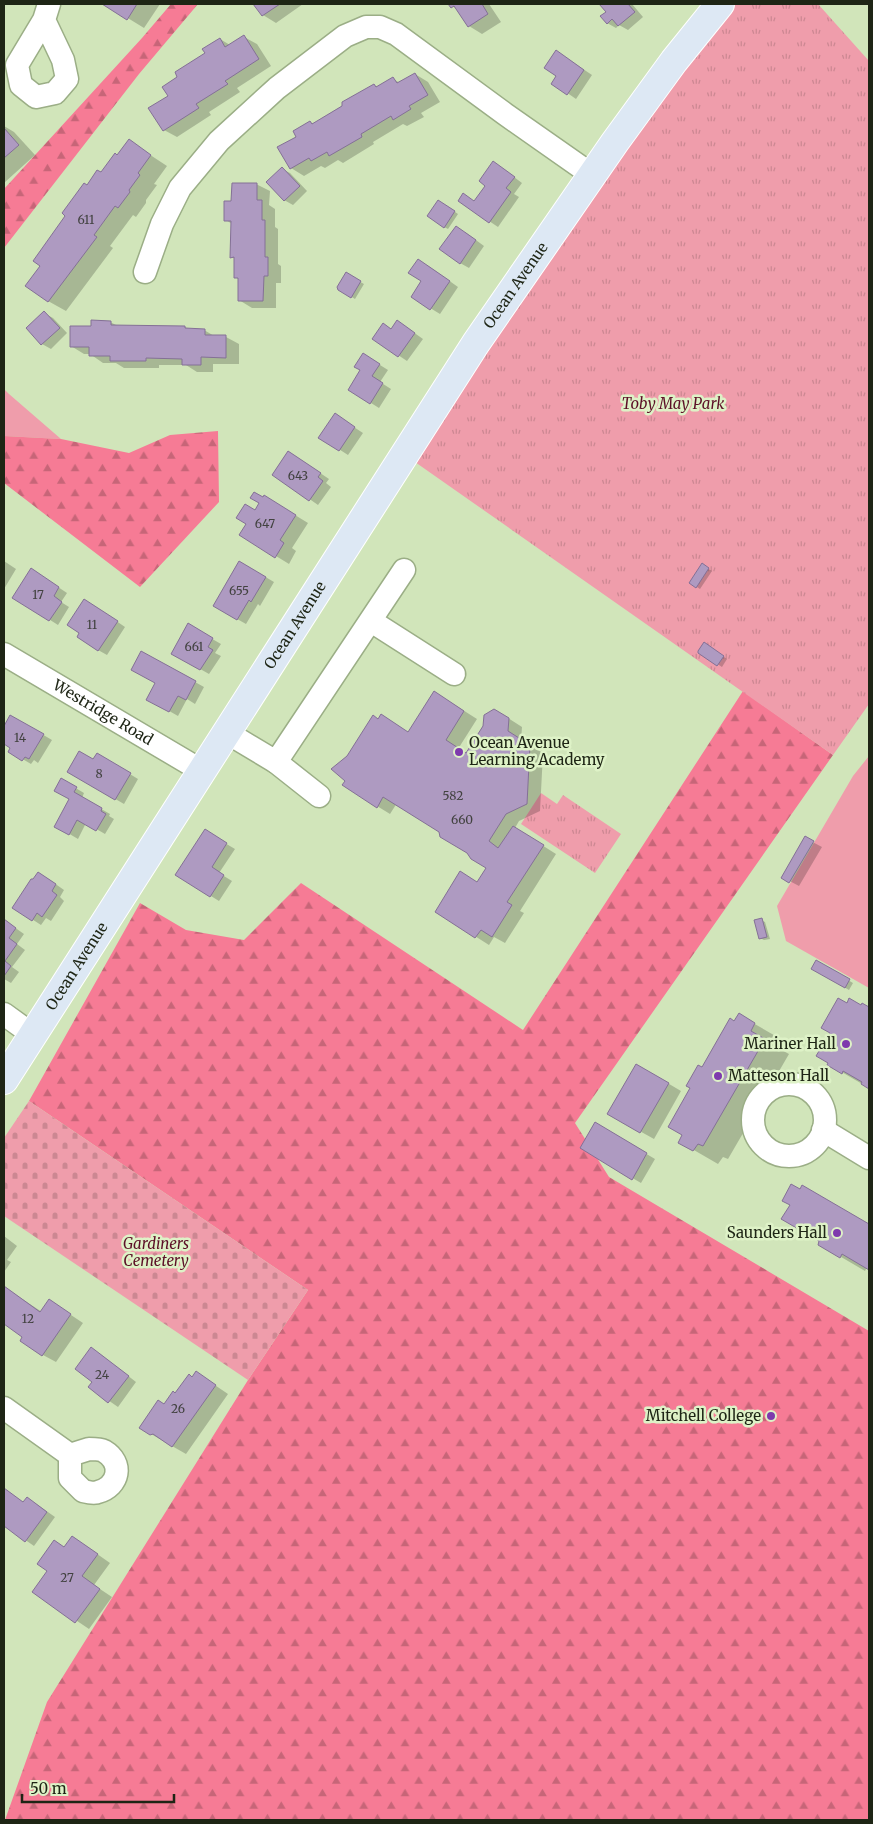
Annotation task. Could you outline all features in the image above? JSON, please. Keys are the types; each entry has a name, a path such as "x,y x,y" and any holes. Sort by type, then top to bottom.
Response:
{"main road":[{"name":"Ocean Avenue","path":"4,1080 476,343 592,175 674,61 720,4"}],"street":[{"path":"145,272 162,224 180,188 219,141 277,88 345,36 366,27 380,27 396,34 592,175"},
{"path":"276,762 404,570"},
{"path":"371,620 454,674"},
{"name":"Westridge Road","path":"4,654 202,771"},
{"path":"226,732 276,762 319,796"},
{"path":"4,1014 33,1035"},
{"path":"823,1130 869,1158"},
{"path":"4,1408 70,1455"}],"green space":[{"path":"171,4 198,4 139,74 4,248 4,189"},
{"name":"Toby May Park","path":"720,4 818,4 869,61 869,704 833,755 405,455"},
{"path":"4,389 9,394 61,439 4,436"},
{"path":"218,431 219,502 140,587 4,483 4,436 61,439 129,453 170,435"},
{"path":"743,691 833,755 575,1123 609,1177 869,1331 869,1820 5,1820 47,1702 248,1380 308,1290 29,1101 140,903 186,930 244,940 301,883 523,1030"},
{"path":"869,756 869,988 786,941 777,906 853,776"},
{"path":"541,793 557,804 563,795 621,834 595,873 521,824"},
{"name":"Gardiners Cemetery","path":"29,1101 308,1290 248,1380 4,1216 4,1138"}],"building":[{"path":"102,4 137,4 127,20"},
{"path":"253,4 280,4 262,16"},
{"path":"448,4 482,4 488,14 468,27 454,6 451,8"},
{"path":"599,4 628,4 635,12 618,26 612,19 607,24 600,16 606,12"},
{"path":"244,35 259,59 225,81 228,84 196,104 199,108 163,131 148,108 168,96 162,87 177,77 175,72 205,53 202,49 220,38 225,47"},
{"path":"556,50 584,70 567,95 551,84 556,76 544,68"},
{"path":"415,73 428,95 409,106 411,109 393,120 391,116 361,134 362,137 329,156 327,152 311,161 309,158 290,169 277,147 296,137 293,131 310,121 312,124 342,106 342,102 374,84 376,87 393,77 397,83"},
{"path":"4,128 19,145 4,158"},
{"path":"129,139 151,155 138,173 140,175 129,190 130,192 118,208 115,206 94,235 97,237 48,302 25,286 40,266 33,261 65,216 62,213 84,183 87,185 97,170 101,172 115,153 117,155"},
{"path":"493,161 515,177 506,188 511,192 489,223 458,201 463,193 474,201 485,186 479,181"},
{"path":"282,167 300,186 284,201 266,182"},
{"path":"232,183 257,183 257,200 262,200 262,220 265,220 265,257 268,257 268,276 264,276 263,301 238,301 238,278 234,278 234,257 230,258 231,221 224,221 224,201 231,201"},
{"path":"438,200 455,211 444,228 427,216"},
{"path":"456,226 476,240 460,264 439,249"},
{"path":"418,259 450,281 430,310 411,297 421,281 408,273"},
{"path":"346,272 361,281 351,298 338,290 337,287"},
{"path":"44,311 60,328 41,345 26,328"},
{"path":"91,320 111,321 111,325 185,326 185,328 205,329 205,335 226,335 226,358 201,357 201,365 182,365 182,359 146,358 146,361 110,361 110,356 89,356 89,347 70,347 70,326 91,326"},
{"path":"397,320 415,333 398,357 372,339 383,323 391,329"},
{"path":"363,353 380,364 372,376 383,383 370,404 348,390 360,370 354,367"},
{"path":"335,413 355,427 339,451 318,438"},
{"path":"288,451 321,473 318,477 323,481 309,501 272,475"},
{"path":"254,492 263,497 264,495 296,515 280,540 284,543 275,558 239,535 246,524 236,518 245,504 255,510 259,503 250,498"},
{"path":"239,561 266,577 251,602 249,600 237,620 213,606"},
{"path":"702,563 709,568 696,588 689,583"},
{"path":"31,568 59,587 54,596 62,602 49,621 12,598"},
{"path":"84,599 118,621 98,651 77,637 79,633 67,625"},
{"path":"188,623 213,638 208,647 213,650 200,670 171,654"},
{"path":"704,642 724,656 717,666 698,653"},
{"path":"141,651 196,681 186,700 178,696 169,712 146,700 155,683 131,670"},
{"path":"434,691 464,711 446,740 466,753 483,726 484,715 494,709 509,718 508,731 530,745 527,804 506,814 489,841 498,848 513,826 544,845 507,902 512,905 492,937 481,930 475,938 435,912 460,871 477,882 486,868 471,859 467,853 440,837 439,832 383,797 377,808 342,785 345,781 331,769 347,756 373,715 378,719 381,714 408,732"},
{"path":"10,715 44,734 29,759 25,757 22,761 8,752 10,748 4,744 4,726"},
{"path":"79,751 93,759 97,753 131,773 115,800 67,772"},
{"path":"61,778 77,787 74,792 102,808 101,811 106,814 96,831 77,820 69,835 54,827 69,799 54,791"},
{"path":"205,829 227,843 212,867 224,875 210,897 175,875"},
{"path":"805,836 814,841 789,883 781,878"},
{"path":"38,872 56,884 52,891 57,895 42,917 37,913 32,921 12,908 31,879"},
{"path":"762,918 767,937 759,939 754,920"},
{"path":"4,919 16,928 9,938 17,944 5,961 11,966 4,976"},
{"path":"816,960 850,979 845,988 811,969"},
{"name":"Mariner Hall","path":"838,998 847,1003 849,998 869,1007 869,1089 861,1084 862,1082 843,1071 842,1074 816,1056 830,1033 821,1028"},
{"name":"Matteson Hall","path":"739,1013 755,1023 751,1031 765,1039 703,1146 698,1144 693,1151 678,1143 682,1135 668,1127 690,1088 686,1086 698,1065 702,1067 730,1018 734,1021"},
{"path":"636,1064 669,1083 640,1133 607,1114"},
{"path":"595,1122 647,1153 632,1180 580,1148"},
{"name":"Saunders Hall","path":"791,1184 800,1189 802,1185 869,1224 869,1270 842,1254 840,1258 818,1245 819,1241 781,1219 790,1205 782,1201"},
{"path":"4,1286 40,1312 49,1299 71,1314 42,1356 20,1341 22,1337 4,1324"},
{"path":"91,1347 129,1376 108,1403 88,1387 92,1382 75,1369"},
{"path":"196,1371 216,1385 172,1447 153,1434 150,1435 139,1428 158,1400 164,1404 189,1374 192,1377"},
{"path":"4,1488 23,1502 27,1497 47,1512 25,1542 4,1526"},
{"path":"72,1536 98,1554 82,1576 100,1589 75,1623 32,1592 47,1571 37,1564 54,1540 64,1547"}],"place":[{"name":"Ocean Avenue Learning Academy","path":"459,752"},
{"name":"Mariner Hall","path":"846,1044"},
{"name":"Matteson Hall","path":"718,1076"},
{"name":"Saunders Hall","path":"837,1233"},
{"name":"Mitchell College","path":"771,1416"}]}
